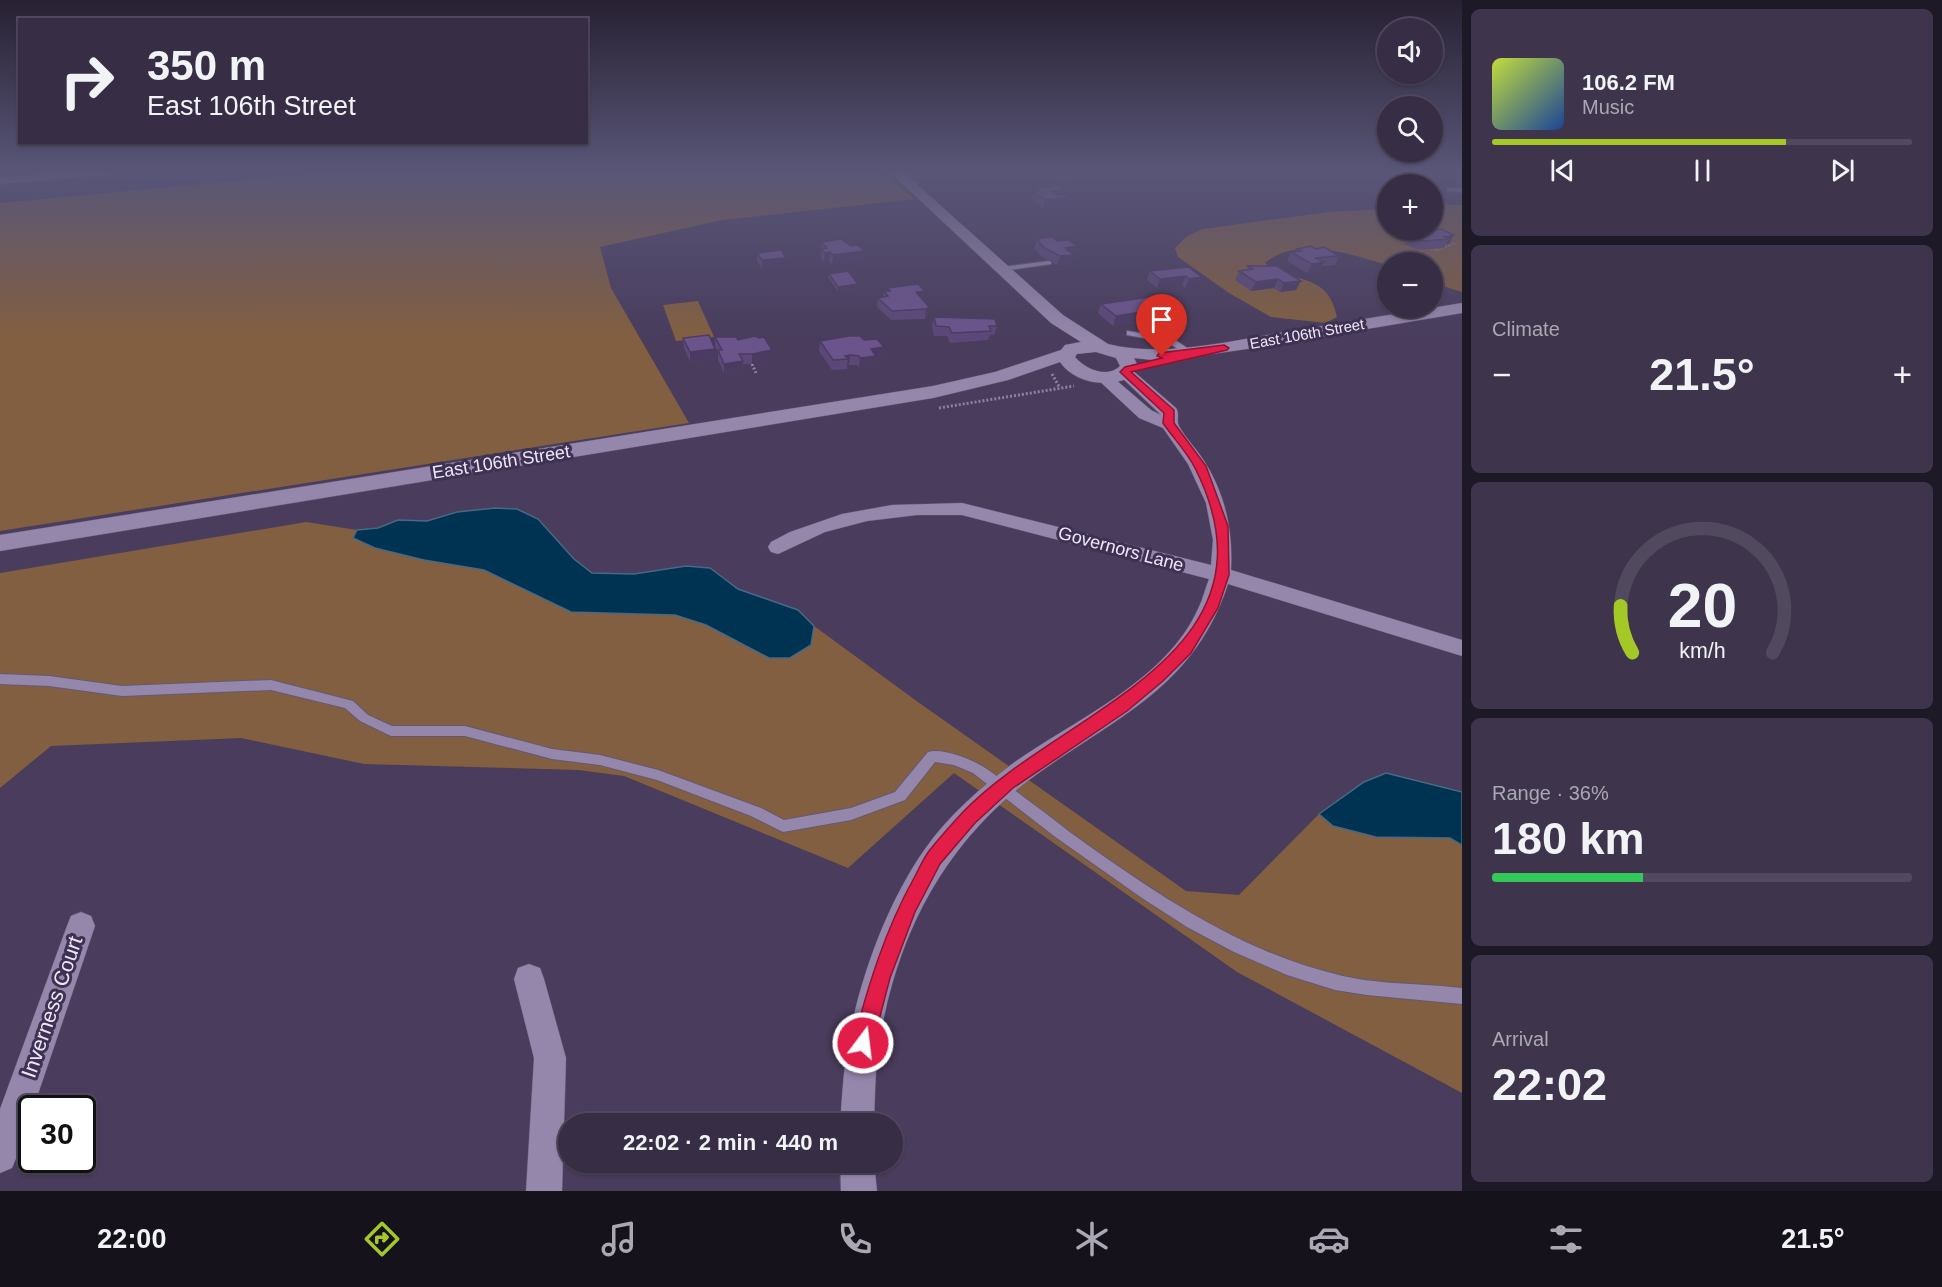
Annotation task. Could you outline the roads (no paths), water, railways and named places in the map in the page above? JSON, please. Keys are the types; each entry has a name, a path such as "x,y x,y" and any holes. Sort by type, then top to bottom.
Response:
{"street":[{"path":"958,228 1057,319 1128,361 1127,371 1170,412 1169,423"},
{"name":"East 106th Street","path":"0,543 923,394 1001,376 1086,345 1162,356 1224,348 1462,308"},
{"path":"1057,319 1068,352 1067,362 1084,373"},
{"name":"East 106th Street","path":"1001,376 1084,373 1103,377 1118,376 1127,371 1224,348"},
{"path":"858,1113 863,1043 881,978 907,908 934,858 969,817 1002,788 1048,753 1121,706 1158,677 1186,649 1211,608 1222,575 1222,526 1200,466 1169,423 1145,414 1103,377"},
{"name":"Governors Lane","path":"778,547 810,530 830,523 911,509 937,507 985,513 1222,575 1462,648"},
{"name":"Inverness Court","path":"0,1156 81,926"},
{"path":"530,979 550,1058 544,1191"},
{"path":"858,1173 859,1191"}],"lane":[{"path":"1003,269 1049,263"},
{"path":"1130,333 1169,340 1189,352"},
{"path":"0,679 49,681 122,691 271,685 349,704 364,718 391,730 465,731 552,754 600,760 658,775 756,812 783,826 851,814 900,796 932,756 955,759 1002,788 1148,894 1207,929 1266,959 1335,982 1379,989 1462,996"}],"water":[{"path":"495,508 517,509 538,519 574,559 592,573 634,574 686,566 710,568 738,589 798,610 814,626 811,645 790,658 769,658 706,625 675,615 571,612 484,570 424,560 375,548 353,538 357,530 378,528 398,520 427,521 457,512"},
{"path":"1386,773 1462,792 1462,845 1450,838 1376,837 1333,826 1319,814 1364,782"}]}
